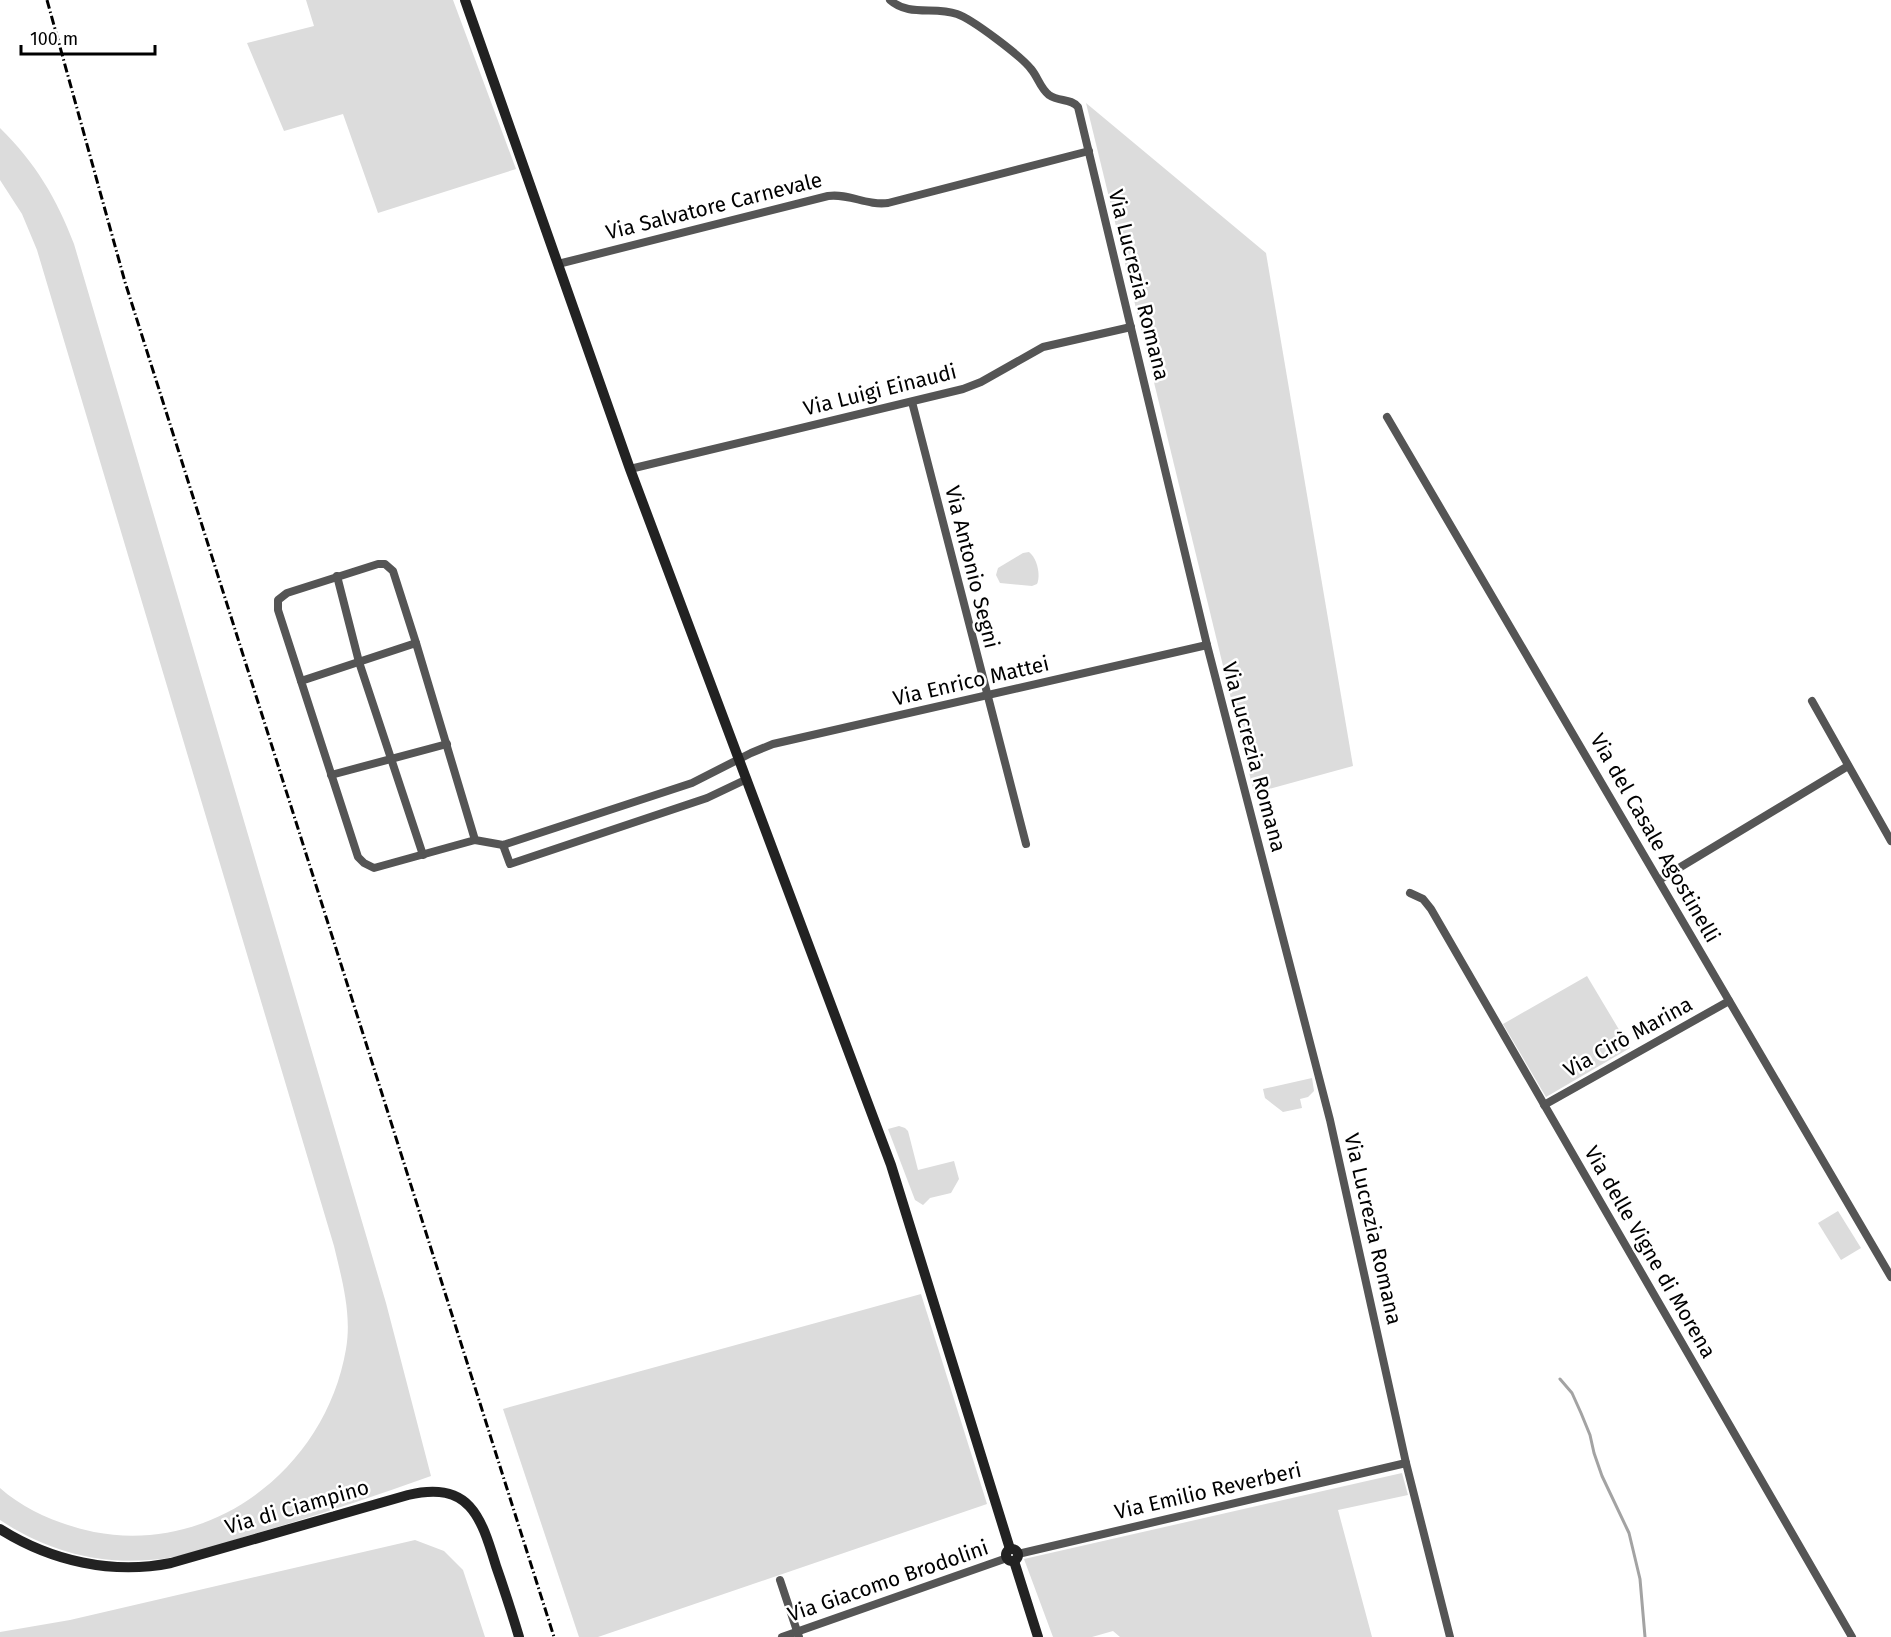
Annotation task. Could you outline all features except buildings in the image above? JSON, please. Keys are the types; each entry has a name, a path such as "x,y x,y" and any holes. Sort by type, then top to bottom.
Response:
{"street":[{"path":"465,0 630,469 742,758 747,779 891,1165 1038,1637"},
{"name":"Via Lucrezia Romana","path":"890,0 907,10 944,11 962,15 1023,60 1032,69 1049,95 1060,100 1072,101 1077,106 1207,645 1330,1120 1406,1463 1450,1637"},
{"name":"Via Salvatore Carnevale","path":"558,264 828,196 845,195 874,203 888,203 1089,151"},
{"name":"Via Luigi Einaudi","path":"630,469 973,386 1035,350 1050,344 1131,327"},
{"name":"Via Antonio Segni","path":"912,402 1026,844"},
{"name":"Via del Casale Agostinelli","path":"1387,417 1891,1277"},
{"path":"475,840 416,643 390,566 380,563 285,593 279,600 278,612 357,854 364,863 378,868 475,840 503,845 510,864 707,798 747,779"},
{"path":"337,576 359,662 423,855"},
{"path":"301,681 416,643"},
{"name":"Via Enrico Mattei","path":"503,845 692,783 773,744 1207,645"},
{"path":"1812,701 1891,841"},
{"path":"331,775 447,744"},
{"path":"1659,880 1848,766"},
{"name":"Via delle Vigne di Morena","path":"1410,892 1430,906 1852,1637"},
{"name":"Via Cirò Marina","path":"1544,1105 1729,1001"},
{"name":"Via Emilio Reverberi","path":"1012,1556 1406,1463"},
{"name":"Via di Ciampino","path":"0,1529 34,1547 71,1560 103,1567 147,1568 408,1495 426,1492 442,1493 466,1503 482,1522 519,1637"},
{"name":"Via Giacomo Brodolini","path":"782,1637 799,1634 1012,1556"},
{"path":"780,1580 799,1634"}],"shaded area":[{"path":"306,0 453,0 516,169 378,213 343,114 284,131 247,43 314,26"},
{"path":"1086,103 1266,253 1353,766 1254,793"},
{"path":"0,128 24,154 44,182 74,244 386,1303 431,1476 344,1506 205,1549 151,1560 128,1561 83,1556 41,1542 20,1532 0,1520 0,1488 21,1504 44,1516 94,1532 138,1536 181,1530 221,1515 258,1493 289,1465 315,1431 334,1392 346,1349 347,1310 334,1246 37,250 22,214 0,180"},
{"path":"1029,552 1038,567 1037,584 1032,586 1000,583 996,575 998,568 1023,553"},
{"path":"1587,976 1630,1048 1546,1097 1503,1024"},
{"path":"1312,1078 1314,1091 1308,1097 1300,1099 1302,1108 1283,1112 1265,1098 1263,1089"},
{"path":"899,1126 908,1131 918,1170 954,1161 959,1179 951,1193 930,1198 923,1205 915,1200 888,1129"},
{"path":"1838,1211 1861,1248 1841,1260 1818,1223"},
{"path":"921,1294 987,1504 598,1637 579,1637 503,1409"},
{"path":"1402,1473 1408,1495 1338,1510 1372,1637 1120,1637 1113,1631 1092,1637 1053,1637 1024,1559"},
{"path":"415,1540 444,1551 463,1570 485,1637 0,1637 0,1632 70,1620"}],"waterway":[{"path":"1560,1379 1572,1393 1581,1413 1602,1476 1629,1533 1640,1579 1645,1637"}],"railway":[{"path":"47,0 125,282 554,1637"}]}
